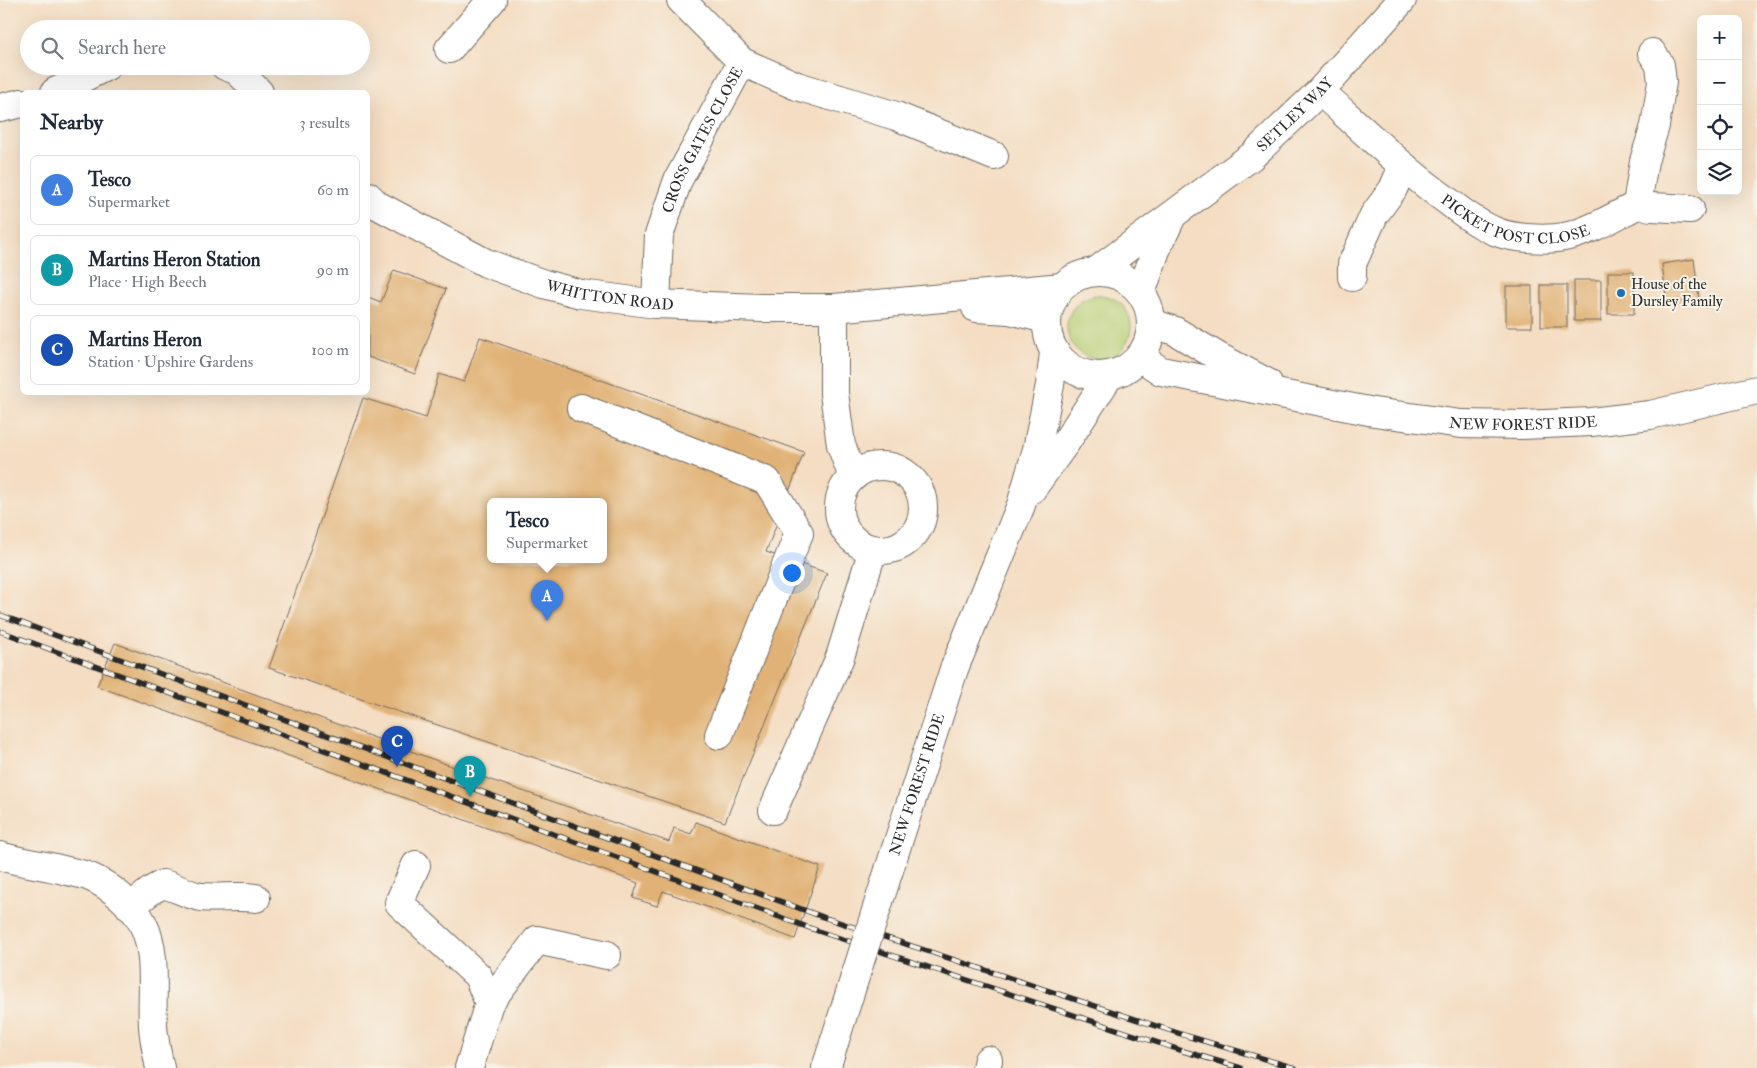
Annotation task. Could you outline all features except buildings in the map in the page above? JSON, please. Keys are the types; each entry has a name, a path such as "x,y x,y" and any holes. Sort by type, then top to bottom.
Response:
{"street":[{"path":"449,49 492,0"},
{"name":"CROSS GATES CLOSE","path":"656,304 659,235 678,180 742,62 681,0"},
{"name":"SETLEY WAY","path":"1095,272 1252,156 1320,91 1402,0"},
{"path":"1652,53 1660,64 1662,82 1655,126 1644,161 1637,205 1690,208"},
{"path":"742,62 797,86 896,116 994,156"},
{"path":"58,90 89,75"},
{"path":"241,75 257,90"},
{"name":"PICKET POST CLOSE","path":"1320,91 1418,180 1477,223 1499,233 1551,238 1566,237 1637,205"},
{"path":"0,108 20,104"},
{"path":"1352,277 1352,264 1374,215 1393,188 1403,166"},
{"name":"WHITTON ROAD","path":"370,198 377,205 486,263 544,284 581,294 656,304 761,308 834,308 1062,287"},
{"name":"SETLEY WAY","path":"1141,293 1156,250 1174,212"},
{"path":"1095,272 1112,274 1128,281 1141,293 1149,307 1152,323 1149,341 1140,357"},
{"name":"NEW FOREST RIDE","path":"1095,272 1082,274 1062,287 1048,307 1046,319 1047,337 1054,352 1064,365 1078,373 1093,377 1109,376 1126,369 1140,357 1161,371 1374,412 1461,424 1522,425 1591,422 1650,415 1757,390"},
{"name":"WHITTON ROAD","path":"874,303 1009,310 1046,319"},
{"path":"834,308 834,393 841,445 852,476"},
{"name":"NEW FOREST RIDE","path":"1152,323 1175,331 1289,395"},
{"name":"NEW FOREST RIDE","path":"830,1056 954,669 1021,505 1037,449 1050,385 1054,352"},
{"name":"NEW FOREST RIDE","path":"1021,505 1066,442 1109,376"},
{"path":"581,408 767,481 799,533"},
{"path":"878,466 892,467 905,474 915,484 921,496 923,511 919,524 912,536 901,545 887,550 873,549 853,540 841,522 838,510 844,486 852,476 864,469 878,466"},
{"path":"799,533 841,522"},
{"path":"719,735 799,533"},
{"path":"773,810 840,657 873,549"},
{"path":"0,856 18,862 88,876 112,889 130,907 143,924 152,964 153,1028 160,1068"},
{"path":"416,865 399,903 478,976 490,1003"},
{"path":"130,907 163,884 202,897 244,896 256,898"},
{"path":"469,1068 490,1003 537,940 607,956"}],"green space":[{"path":"1099,295 1117,301 1125,309 1131,327 1125,345 1117,353 1099,359 1081,353 1073,345 1067,327 1073,309 1081,301"}],"railway":[{"path":"0,615 823,917 1187,1036 1295,1068"},
{"path":"0,631 818,931 1183,1051 1241,1068"}],"place":[{"name":"House of the Dursley Family","path":"1621,293"},
{"name":"Tesco","path":"547,621"},
{"name":"Martins Heron","path":"397,767"},
{"name":"Martins Heron Station","path":"470,797"}]}
